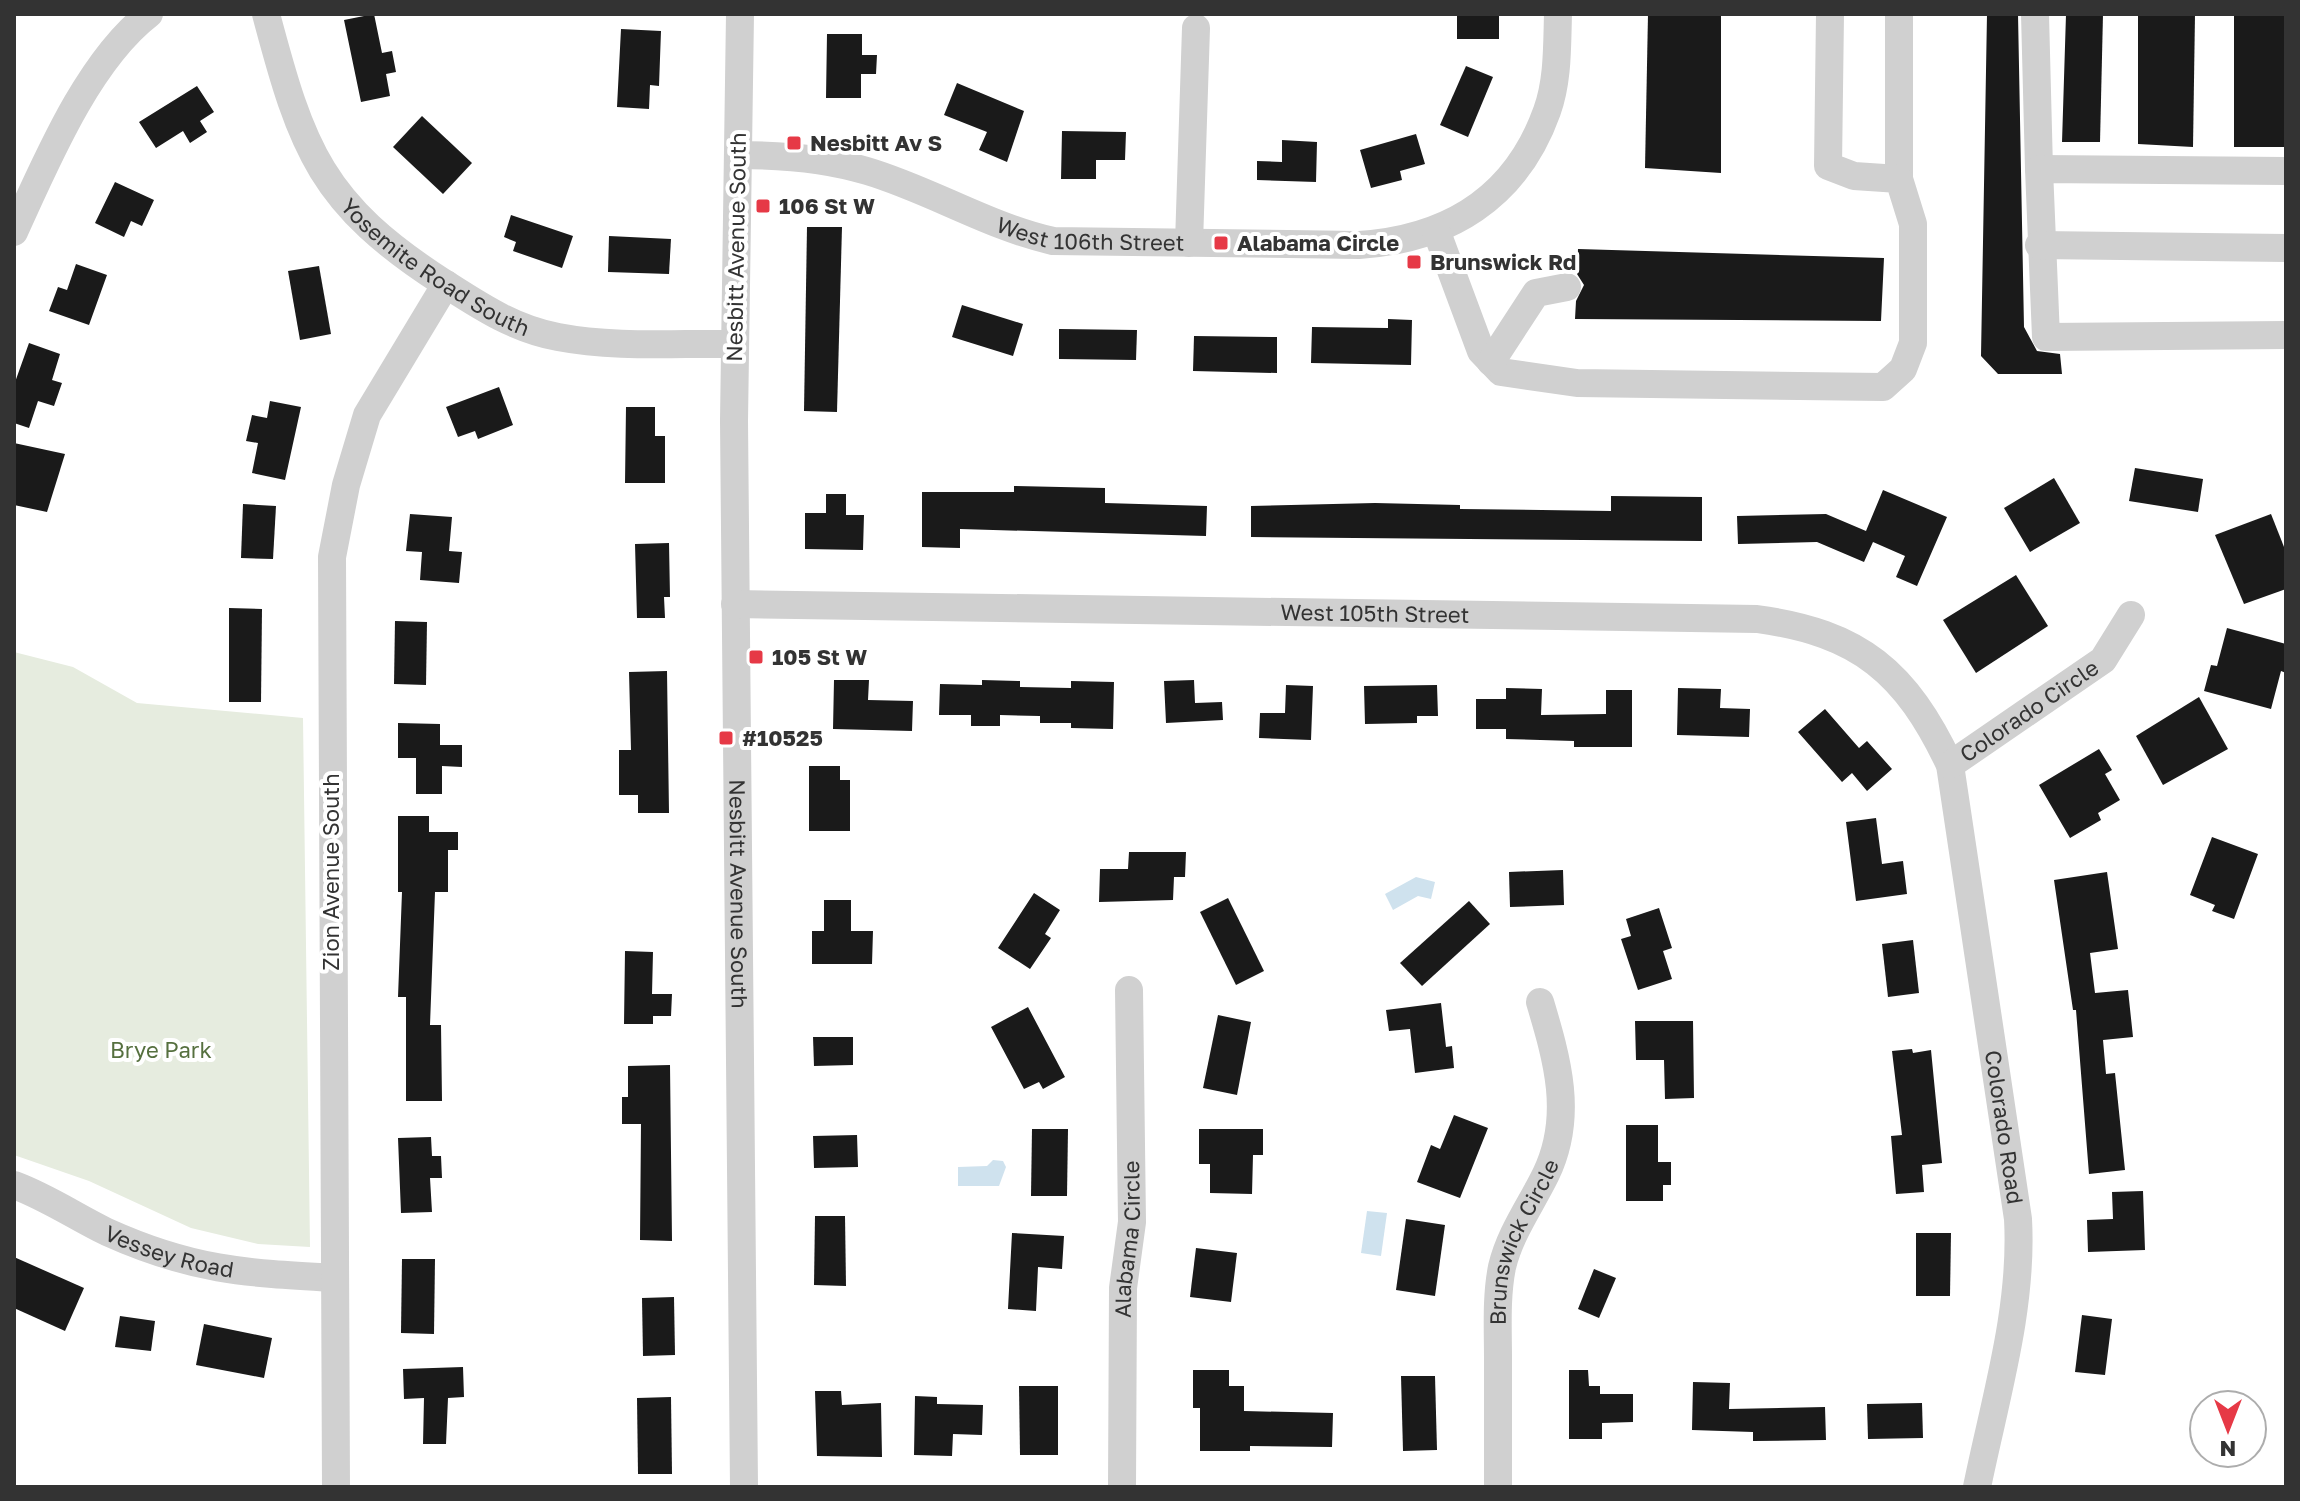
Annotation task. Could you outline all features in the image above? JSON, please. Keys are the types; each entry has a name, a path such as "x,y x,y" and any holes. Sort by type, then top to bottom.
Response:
{"street":[{"path":"14,232 77,107 108,56 129,30 149,14"},
{"name":"Yosemite Road South","path":"266,14 301,133 326,180 361,220 400,255 518,327 597,343 734,344"},
{"name":"Nesbitt Avenue South","path":"740,14 734,344 744,1487"},
{"name":"West 106th Street","path":"738,155 821,159 868,171 1013,232 1053,241 1359,245 1401,242 1436,230 1475,209 1507,181 1523,159 1548,110 1556,69 1558,14"},
{"path":"1830,14 1828,166 1854,176 1899,179"},
{"path":"1436,230 1481,351 1501,372 1577,383 1883,387 1903,369 1913,343 1913,224 1899,179 1899,14"},
{"path":"2035,14 2039,245 2046,337 2286,335"},
{"path":"1189,243 1196,28"},
{"path":"2039,169 2286,171"},
{"path":"2039,245 2286,248"},
{"name":"Zion Avenue South","path":"336,1487 332,557 346,485 367,415 446,284"},
{"path":"1491,362 1536,293 1567,287"},
{"name":"West 105th Street","path":"735,604 1757,619 1811,629 1836,638 1871,659 1902,684 1927,717 1950,765"},
{"name":"Colorado Circle","path":"1950,765 2103,660 2131,615"},
{"name":"Colorado Road","path":"1950,765 2016,1203 2020,1258 2016,1297 1977,1487"},
{"name":"Alabama Circle","path":"1122,1487 1123,1288 1132,1222 1129,990"},
{"name":"Brunswick Circle","path":"1498,1487 1498,1300 1503,1267 1513,1235 1548,1170 1559,1134 1563,1095 1556,1056 1540,1002"},
{"name":"Vessey Road","path":"14,1185 104,1230 201,1267 253,1275 334,1278"}],"green space":[{"name":"Brye Park","path":"14,652 73,667 137,703 303,718 310,1247 258,1244 191,1228 89,1181 14,1155"}],"water":[{"path":"1416,877 1435,882 1431,899 1418,896 1393,910 1385,894"},
{"path":"993,1160 1003,1161 1006,1167 999,1186 958,1186 958,1167 987,1166"},
{"path":"1367,1211 1387,1213 1381,1256 1361,1253"}],"building":[{"path":"374,14 382,53 392,51 396,72 386,74 390,96 361,102 344,20"},
{"path":"1457,14 1499,14 1499,39 1457,39"},
{"path":"1648,14 1721,14 1721,173 1645,168"},
{"path":"1987,14 2018,14 2024,327 2037,351 2060,354 2062,374 1998,374 1981,356"},
{"path":"2066,14 2103,14 2100,142 2062,142"},
{"path":"2138,14 2195,14 2193,147 2138,144"},
{"path":"2234,14 2286,14 2286,147 2234,147"},
{"path":"621,29 661,31 659,86 650,85 649,109 617,107"},
{"path":"827,34 862,34 862,55 877,55 876,74 861,74 861,98 826,98"},
{"path":"1466,66 1493,77 1468,137 1440,125"},
{"path":"957,83 1024,111 1007,162 979,150 987,132 944,115"},
{"path":"197,86 214,112 200,121 207,132 190,143 183,131 156,148 139,122"},
{"path":"422,116 472,163 443,194 393,147"},
{"path":"1062,131 1126,132 1125,160 1096,160 1096,179 1061,179"},
{"path":"1416,134 1425,164 1400,171 1402,180 1371,188 1360,150"},
{"path":"1282,140 1317,142 1316,182 1257,180 1257,161 1282,162"},
{"path":"115,182 154,200 142,226 131,221 124,237 95,223"},
{"path":"511,215 573,236 562,268 513,251 516,242 504,237"},
{"path":"807,227 842,227 837,412 804,411"},
{"path":"609,236 671,239 669,274 608,272"},
{"path":"1578,249 1884,258 1881,321 1575,319 1576,301 1584,285 1577,274"},
{"path":"76,264 107,275 89,325 49,311 58,287 67,290"},
{"path":"319,266 331,334 300,340 288,271"},
{"path":"962,305 1023,324 1013,356 952,337"},
{"path":"1388,319 1412,320 1411,365 1311,363 1312,327 1388,328"},
{"path":"1059,329 1137,330 1136,360 1059,359"},
{"path":"1194,336 1277,337 1277,373 1193,371"},
{"path":"29,343 60,354 52,380 62,383 54,406 38,401 29,428 14,423 14,385"},
{"path":"499,387 513,425 478,439 475,431 458,437 446,407"},
{"path":"270,401 301,407 285,480 252,473 258,443 246,441 252,415 267,418"},
{"path":"626,407 655,407 655,436 665,436 665,483 625,483"},
{"path":"14,443 65,454 47,512 14,505"},
{"path":"2135,468 2203,479 2198,512 2129,501"},
{"path":"2054,478 2080,523 2030,552 2004,508"},
{"path":"1014,486 1105,488 1105,503 1207,506 1206,536 960,529 960,548 922,547 922,492 1014,492"},
{"path":"1883,490 1947,517 1917,586 1896,577 1905,556 1873,542 1864,562 1817,542 1738,544 1737,516 1826,514 1866,531"},
{"path":"826,494 846,494 846,515 864,515 863,550 805,549 805,513 826,513"},
{"path":"1611,496 1702,497 1702,541 1251,537 1251,506 1375,503 1460,505 1460,509 1611,511"},
{"path":"243,504 276,506 273,559 241,558"},
{"path":"410,514 452,517 449,551 462,552 459,583 420,580 422,552 406,551"},
{"path":"2271,514 2286,552 2286,589 2244,604 2215,535"},
{"path":"669,543 670,597 664,597 665,618 637,618 635,544"},
{"path":"2016,575 2048,626 1976,673 1943,620"},
{"path":"229,608 262,609 261,702 229,702"},
{"path":"395,621 427,622 426,685 394,684"},
{"path":"2227,628 2286,644 2286,673 2281,671 2271,709 2204,691 2211,665 2217,666"},
{"path":"667,671 669,813 638,813 638,795 619,795 619,750 631,750 629,672"},
{"path":"834,680 869,680 868,700 913,701 912,731 833,729"},
{"path":"982,680 1020,681 1020,687 1071,688 1071,681 1114,682 1113,729 1071,728 1071,723 1040,723 1040,716 1000,715 1000,726 971,726 971,715 939,715 940,684 982,685"},
{"path":"1194,680 1195,703 1222,702 1223,720 1166,723 1164,681"},
{"path":"1286,685 1313,686 1311,740 1259,738 1260,713 1285,713"},
{"path":"1437,685 1438,716 1417,716 1417,723 1365,724 1364,686"},
{"path":"1506,688 1542,689 1541,715 1606,714 1606,690 1632,690 1632,747 1574,747 1574,741 1506,739 1506,729 1476,729 1476,699 1506,699"},
{"path":"1678,688 1721,689 1720,708 1750,709 1749,737 1677,735"},
{"path":"2199,697 2228,749 2163,785 2136,736"},
{"path":"1825,709 1859,748 1867,741 1892,769 1867,791 1852,773 1842,782 1798,732"},
{"path":"398,723 440,724 440,745 462,745 462,767 442,766 442,794 416,794 416,758 398,758"},
{"path":"2099,749 2112,770 2105,774 2120,800 2098,813 2101,820 2070,838 2039,785"},
{"path":"809,766 840,766 840,780 850,780 850,831 809,831"},
{"path":"398,816 429,816 429,832 458,832 458,850 448,850 448,892 435,892 430,1025 441,1025 442,1101 406,1101 406,997 398,997 402,892 398,892"},
{"path":"1876,818 1882,864 1903,861 1907,894 1856,901 1846,822"},
{"path":"2212,837 2258,854 2234,919 2212,911 2215,905 2190,895"},
{"path":"1129,852 1186,852 1185,877 1174,877 1173,900 1099,902 1100,869 1128,869"},
{"path":"1563,870 1564,905 1510,907 1509,872"},
{"path":"2107,872 2118,949 2090,953 2095,993 2128,990 2133,1037 2103,1040 2106,1074 2115,1073 2125,1170 2089,1174 2076,1010 2073,1010 2054,880"},
{"path":"1034,893 1060,910 1045,934 1051,938 1030,969 998,948"},
{"path":"1228,898 1264,971 1236,985 1200,912"},
{"path":"824,900 851,900 851,931 873,931 872,964 812,964 812,931 824,931"},
{"path":"1469,901 1490,924 1422,986 1400,963"},
{"path":"1659,908 1672,948 1663,951 1672,979 1638,990 1621,939 1631,936 1626,919"},
{"path":"1913,940 1919,993 1888,997 1882,944"},
{"path":"625,951 653,952 652,994 672,994 671,1016 653,1016 653,1024 624,1024"},
{"path":"1441,1003 1446,1047 1452,1046 1454,1068 1415,1073 1410,1029 1389,1031 1386,1010"},
{"path":"1028,1007 1065,1077 1043,1089 1039,1082 1024,1089 991,1027"},
{"path":"1218,1015 1251,1022 1237,1095 1203,1088"},
{"path":"1635,1021 1693,1021 1694,1098 1665,1099 1664,1060 1636,1060"},
{"path":"813,1037 853,1037 853,1065 814,1066"},
{"path":"1912,1049 1913,1053 1931,1050 1942,1163 1922,1165 1924,1192 1896,1194 1891,1136 1902,1135 1892,1051"},
{"path":"670,1065 672,1241 640,1240 641,1124 622,1124 622,1097 628,1097 628,1066"},
{"path":"1454,1115 1488,1128 1460,1198 1417,1182 1431,1145 1440,1149"},
{"path":"1626,1125 1658,1125 1658,1162 1671,1162 1671,1185 1663,1185 1663,1201 1626,1201"},
{"path":"1032,1129 1068,1129 1067,1196 1031,1196"},
{"path":"1199,1129 1263,1129 1263,1155 1253,1155 1252,1194 1210,1193 1210,1164 1199,1164"},
{"path":"857,1135 858,1167 814,1168 813,1136"},
{"path":"431,1137 432,1156 441,1156 442,1178 430,1178 432,1212 401,1213 398,1138"},
{"path":"2143,1191 2145,1250 2088,1252 2087,1220 2113,1219 2112,1192"},
{"path":"815,1216 845,1216 846,1286 814,1285"},
{"path":"1406,1219 1445,1225 1435,1296 1396,1290"},
{"path":"1012,1233 1064,1236 1062,1269 1038,1267 1036,1311 1008,1309"},
{"path":"1916,1233 1951,1233 1950,1296 1916,1296"},
{"path":"1196,1248 1237,1253 1231,1302 1190,1297"},
{"path":"14,1257 84,1288 65,1331 14,1308"},
{"path":"402,1259 435,1259 434,1334 401,1333"},
{"path":"1594,1269 1616,1278 1599,1318 1578,1309"},
{"path":"674,1297 675,1355 643,1356 642,1298"},
{"path":"2082,1315 2112,1319 2105,1375 2075,1372"},
{"path":"120,1316 155,1321 151,1351 115,1347"},
{"path":"204,1324 272,1338 264,1378 196,1365"},
{"path":"463,1367 464,1397 448,1398 446,1444 423,1444 424,1398 404,1399 403,1369"},
{"path":"1193,1370 1229,1370 1229,1386 1244,1386 1244,1411 1333,1413 1332,1447 1250,1446 1250,1451 1200,1451 1200,1408 1193,1408"},
{"path":"1569,1370 1588,1370 1589,1386 1600,1386 1600,1394 1633,1394 1633,1422 1602,1423 1602,1439 1569,1439"},
{"path":"1401,1376 1435,1376 1437,1450 1403,1451"},
{"path":"1693,1382 1730,1383 1729,1409 1825,1407 1826,1440 1753,1441 1753,1432 1692,1430"},
{"path":"1019,1386 1058,1386 1058,1455 1020,1455"},
{"path":"815,1391 841,1391 842,1405 881,1403 882,1457 817,1456"},
{"path":"915,1396 937,1397 937,1404 983,1405 982,1435 953,1434 952,1456 914,1455"},
{"path":"671,1397 672,1474 638,1474 637,1398"},
{"path":"1922,1403 1923,1438 1868,1439 1867,1404"}],"place":[{"name":"Nesbitt Av S","path":"794,143"},
{"name":"106 St W","path":"763,206"},
{"name":"Alabama Circle","path":"1221,243"},
{"name":"Brunswick Rd","path":"1414,262"},
{"name":"105 St W","path":"756,657"},
{"name":"#10525","path":"726,738"}]}
